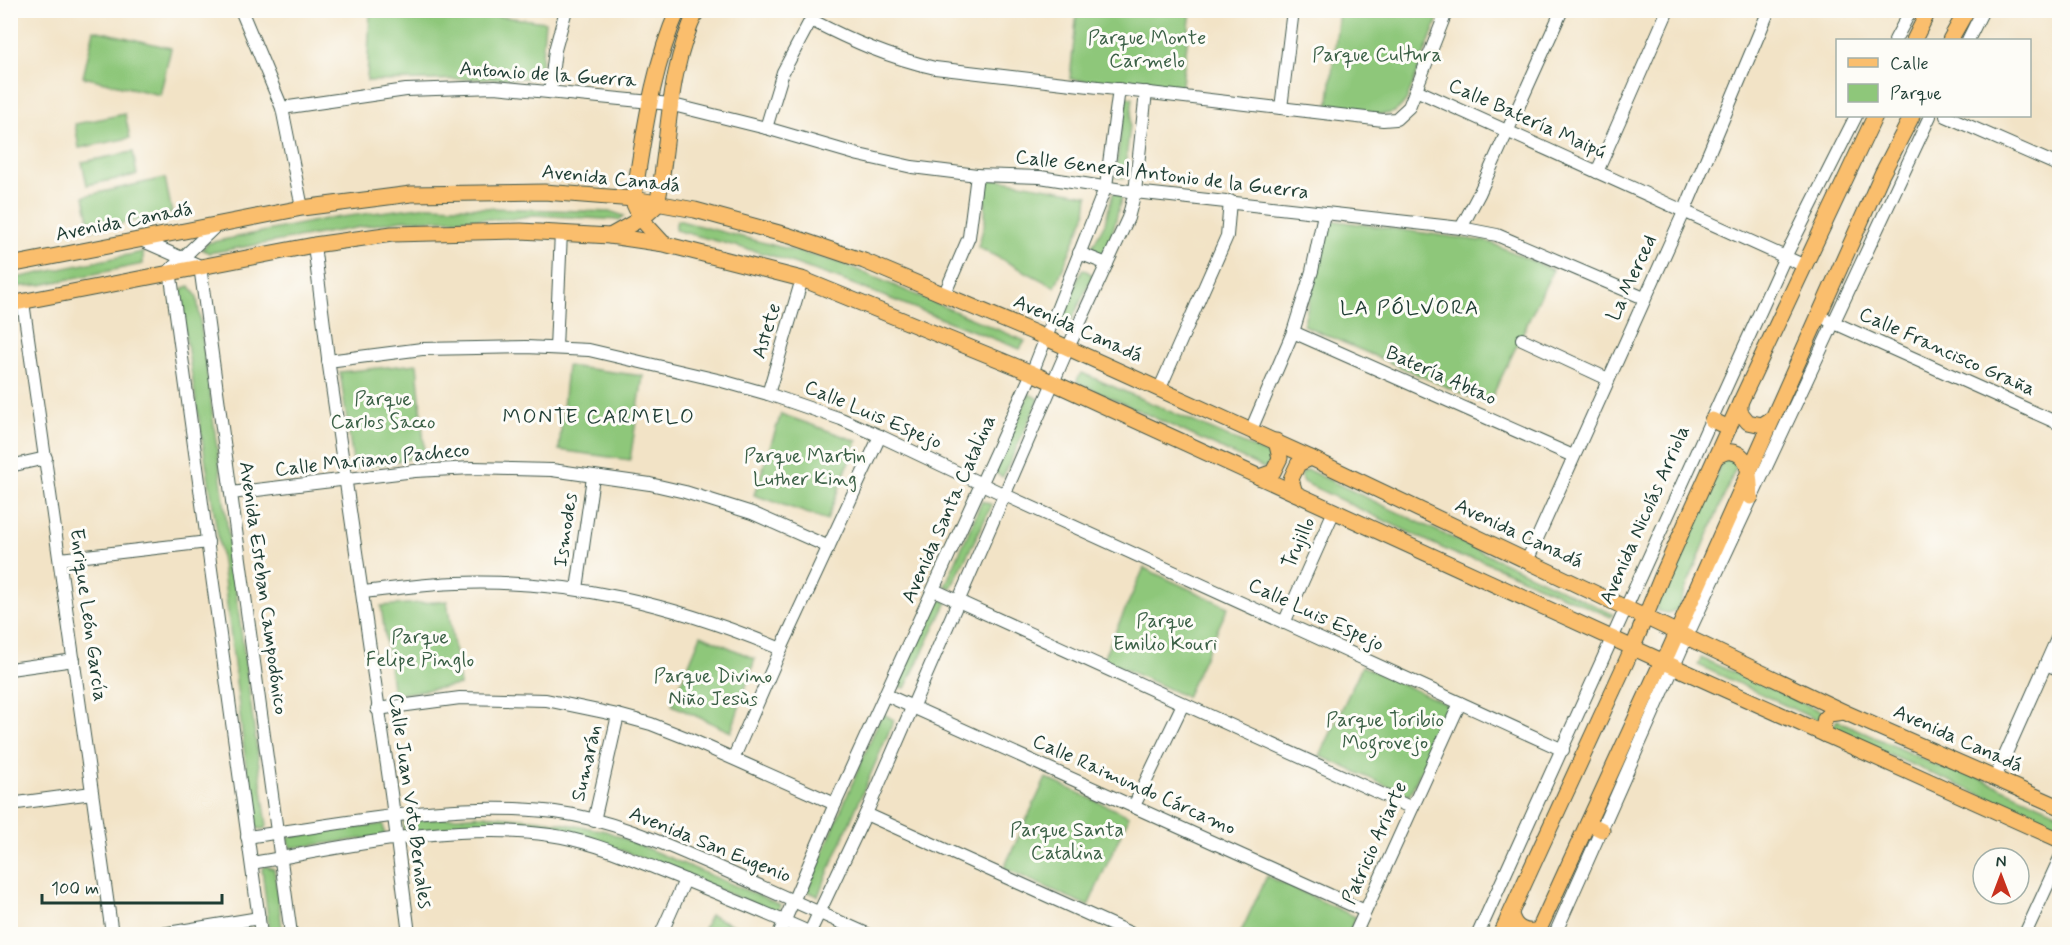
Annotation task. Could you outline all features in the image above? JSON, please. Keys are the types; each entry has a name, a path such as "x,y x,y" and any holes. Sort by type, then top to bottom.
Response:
{"main road":[{"path":"664,244 641,219 634,206 634,199 651,102 665,44 678,10"},
{"path":"610,236 641,219 655,208 658,202 669,104 680,55 697,10"},
{"path":"1914,39 1929,10"},
{"path":"1951,39 1967,10"},
{"name":"Avenida Nicolás Arriola","path":"1501,934 1633,646 1740,403 1875,117"},
{"path":"1511,914 1514,923 1521,930 1538,932 1587,823 1668,664 1668,653 1682,635 1747,474 1882,174 1911,117"},
{"name":"Avenida Canadá","path":"10,265 302,208 379,197 446,193 544,192 634,199 694,210 828,248 900,274 1046,337 1276,441 1844,712 2060,807"},
{"path":"17,303 315,245 392,234 521,231 610,236 664,244 802,279 1032,373 1633,646 1668,664 2060,840"},
{"path":"1740,403 1740,412 1748,422 1762,425 1773,418"},
{"path":"1712,420 1729,428"},
{"path":"1259,477 1274,472 1280,458 1276,441"},
{"path":"1715,458 1722,453 1736,453 1746,461 1751,497"},
{"path":"1296,493 1291,479 1298,464 1311,458"},
{"path":"1827,735 1823,727 1824,718 1829,714 1844,712"},
{"path":"1587,823 1602,830"}],"street":[{"path":"241,10 282,108 302,208"},
{"path":"549,92 555,50 566,11 561,10"},
{"path":"1281,108 1293,10"},
{"path":"766,128 783,72 813,15 874,51 935,68 1383,120 1396,119 1409,107 1447,10"},
{"path":"1461,228 1562,10"},
{"path":"1597,172 1668,10"},
{"name":"La Merced","path":"1527,561 1684,212 1769,10"},
{"path":"1896,39 1911,10"},
{"path":"1968,39 1983,10"},
{"name":"Antonio de la Guerra","path":"282,108 406,90 495,87 669,104"},
{"name":"Avenida Santa Catalina","path":"779,934 835,804 1032,373 1106,186 1119,89"},
{"name":"Calle Batería Maipú","path":"1416,90 1805,266"},
{"path":"252,863 396,840 470,831 551,835 598,846 685,880 810,934 866,814 1068,348 1128,218 1135,192 1146,92"},
{"name":"Calle General Antonio de la Guerra","path":"669,104 766,128 894,164 977,175 1040,177 1135,192 1461,228 1497,235 1644,298"},
{"name":"Avenida Nicolás Arriola","path":"1478,934 1785,257 1855,117"},
{"path":"1682,635 1751,497 1930,117"},
{"path":"1948,117 2060,166"},
{"path":"945,293 969,237 977,175"},
{"path":"1160,388 1227,236 1230,201"},
{"path":"1251,430 1293,332 1312,271 1324,214"},
{"path":"217,225 171,268 170,273 261,934"},
{"path":"556,348 561,232"},
{"path":"141,240 201,267"},
{"name":"Calle Juan Voto Bernales","path":"315,245 328,361 409,934"},
{"path":"1079,253 1107,264"},
{"name":"Avenida Esteban Campodónico","path":"201,267 291,934"},
{"name":"Astete","path":"768,394 802,279"},
{"name":"Enrique León García","path":"17,303 46,458 112,934"},
{"name":"Calle Francisco Graña","path":"1818,316 2060,424"},
{"name":"Batería Abtao","path":"1293,332 1573,456"},
{"path":"1522,339 1608,379"},
{"name":"Calle Luis Espejo","path":"328,361 422,349 556,348 589,350 768,394 841,419 880,436 1563,750"},
{"path":"734,757 781,649 880,436"},
{"path":"10,466 46,458"},
{"name":"Calle Mariano Pacheco","path":"231,493 414,471 471,468 552,470 650,484 685,492 752,513 829,547"},
{"name":"Ismodes","path":"577,589 593,477"},
{"name":"Trujillo","path":"1284,623 1334,511"},
{"path":"60,559 208,542"},
{"path":"362,592 456,583 516,584 577,589 630,598 681,612 732,628 781,649"},
{"path":"933,590 1412,808"},
{"path":"1995,778 2060,632"},
{"path":"10,669 74,660"},
{"path":"1555,934 1602,830 1668,664"},
{"path":"2046,664 2060,670"},
{"name":"Calle Raimundo Cárcamo","path":"886,695 1365,911"},
{"path":"377,709 459,698 546,700 651,724 734,757 835,804"},
{"name":"Patricio Ariarte","path":"1355,934 1460,703"},
{"path":"1134,807 1183,704"},
{"name":"Sumarán","path":"594,821 618,715"},
{"path":"10,804 92,792"},
{"name":"Avenida San Eugenio","path":"248,837 440,811 505,809 555,812 649,837 867,934"},
{"path":"866,814 1132,934"},
{"path":"2025,934 2060,858"},
{"path":"661,934 685,880"},
{"path":"162,934 259,918"}],"green space":[{"path":"370,11 456,11 545,22 540,78 367,81"},
{"name":"Parque Monte Carmelo","path":"1077,11 1191,11 1181,92 1070,79"},
{"name":"Parque Cultura","path":"1339,11 1441,11 1407,99 1394,112 1371,114 1328,109"},
{"path":"94,30 171,48 160,95 83,77"},
{"path":"1125,97 1133,98 1124,178 1115,177"},
{"path":"125,114 130,138 79,148 75,124"},
{"path":"133,152 137,175 87,185 82,162"},
{"path":"986,177 1088,195 1086,213 1055,287 978,247 985,222"},
{"path":"165,178 172,213 91,230 84,196"},
{"path":"1113,193 1122,195 1110,243 1102,259 1088,254 1105,223"},
{"path":"428,206 612,212 624,216 619,220 534,215 512,219 402,220 209,253 202,249 208,243 326,219"},
{"path":"677,220 841,263 1025,341 1020,349 842,280 773,256 675,230"},
{"path":"1330,220 1489,242 1553,270 1488,405 1303,325"},
{"path":"143,252 143,264 41,285 11,287 11,279"},
{"path":"1083,269 1093,275 1068,328 1057,323"},
{"path":"190,286 197,297 267,826 264,829 253,826 222,562 179,295 184,288"},
{"name":"Parque Carlos Sacco","path":"417,364 425,456 354,469 340,372"},
{"path":"567,366 643,376 630,460 559,450"},
{"path":"1082,373 1272,456 1273,463 1263,468 1077,382"},
{"path":"1029,394 1039,399 1003,477 993,472"},
{"name":"Parque Martin Luther King","path":"781,414 857,441 827,520 754,495"},
{"path":"1736,458 1737,465 1677,610 1667,613 1657,611 1657,603 1723,459"},
{"path":"1308,470 1613,614 1611,617 1478,559 1461,557 1303,482 1302,473"},
{"path":"982,501 992,505 951,588 945,586"},
{"name":"Parque Emilio Kouri","path":"1144,568 1228,607 1186,697 1103,659"},
{"path":"938,598 947,602 905,688 894,685"},
{"name":"Parque Felipe Pinglo","path":"447,601 460,685 393,695 381,606"},
{"name":"Parque Divino Niño Jesùs","path":"701,635 755,659 731,732 672,705"},
{"path":"1701,658 1825,713 1817,720 1698,665"},
{"name":"Parque Toribio Mogrovejo","path":"1362,666 1451,706 1409,796 1320,756"},
{"path":"882,713 894,720 818,896 807,891"},
{"path":"1837,720 1940,767 1959,769 2059,813 2059,829 1832,730"},
{"name":"Parque Santa Catalina","path":"1046,778 1129,816 1088,906 1004,868"},
{"path":"483,815 543,820 606,831 781,905 776,913 589,837 497,825 404,833 404,821"},
{"path":"383,824 385,836 290,848 288,837"},
{"path":"266,866 274,869 283,934 270,934 262,869"},
{"path":"1267,876 1356,917 1348,934 1240,934"},
{"path":"710,915 753,934 702,933"}],"district":[{"name":"LA PÓLVORA","path":"1410,308"},
{"name":"MONTE CARMELO","path":"599,417"}]}
